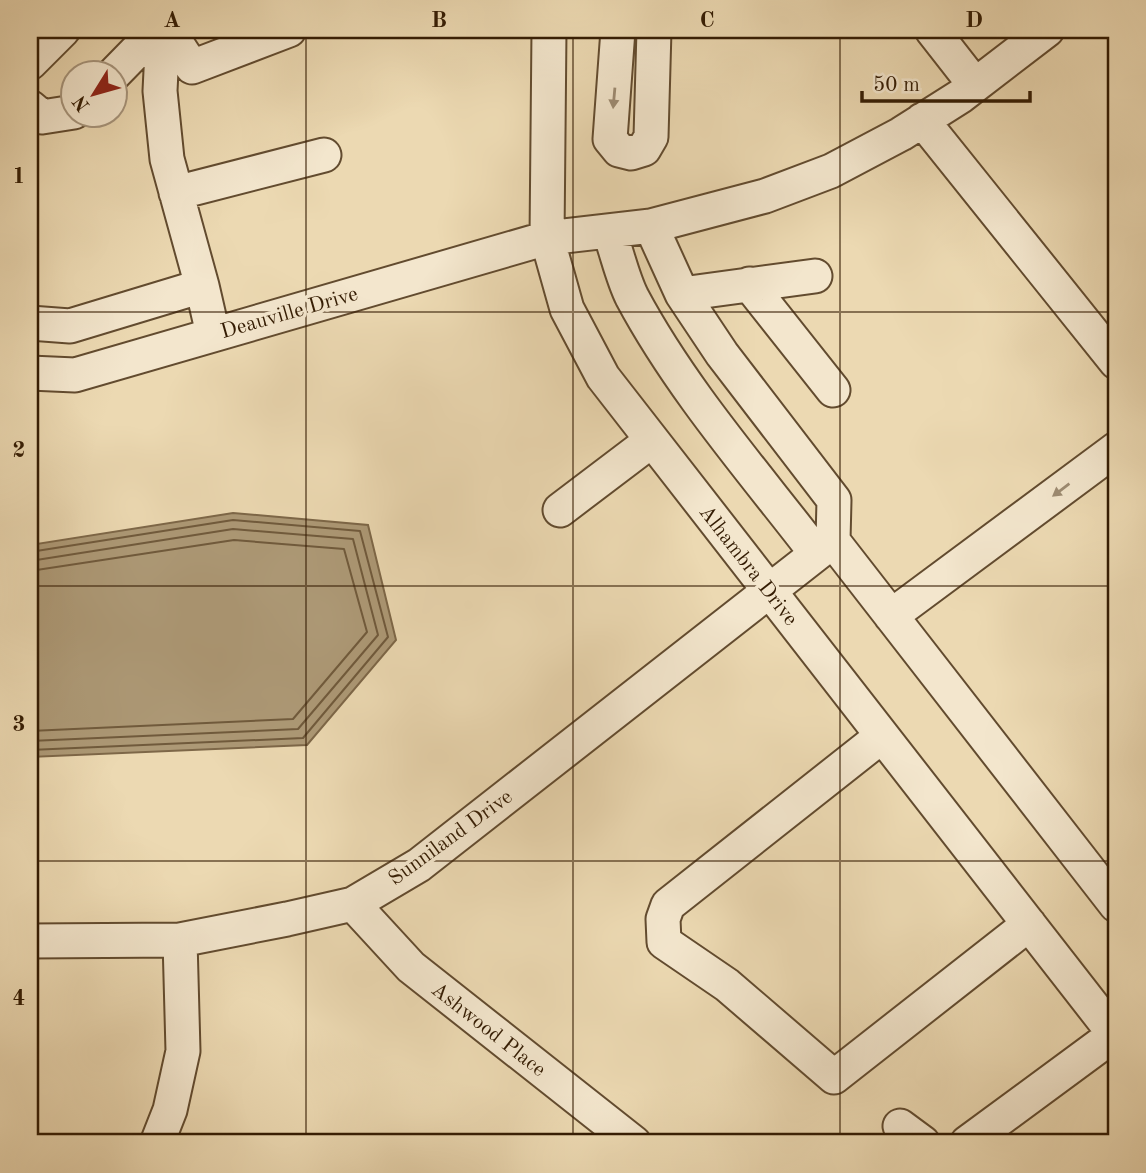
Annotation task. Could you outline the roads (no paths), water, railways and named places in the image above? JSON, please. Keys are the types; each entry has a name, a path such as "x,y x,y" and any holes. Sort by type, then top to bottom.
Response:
{"street":[{"path":"30,63 63,30"},
{"path":"128,60 157,30"},
{"path":"165,30 192,67 289,30"},
{"path":"165,30 160,92 167,159 213,334"},
{"name":"Alhambra Drive","path":"549,30 547,238 566,309 603,377 1115,1035"},
{"path":"618,30 610,139 619,150 631,153 644,149 651,137 654,30"},
{"path":"932,30 975,85"},
{"name":"Deauville Drive","path":"30,373 75,375 547,238 651,226 765,196 831,171 922,120 975,85 1038,32"},
{"path":"30,107 43,117 60,114"},
{"path":"922,120 1116,362"},
{"path":"176,193 324,155"},
{"path":"651,226 682,293 722,354 834,500 825,547"},
{"path":"609,231 632,295 708,412 825,547 891,616 1116,905"},
{"path":"682,293 814,276"},
{"path":"749,284 834,390"},
{"path":"30,323 69,326 202,286"},
{"path":"560,510 651,442"},
{"path":"891,616 1116,449"},
{"name":"Sunniland Drive","path":"30,941 180,940 354,904 419,866 768,589 825,547"},
{"path":"882,736 668,905 663,919 664,942 727,985 834,1077 1029,925"},
{"name":"Ashwood Place","path":"354,904 411,967 634,1143"},
{"path":"157,1143 170,1110 183,1051 180,940"},
{"path":"967,1143 1115,1035"}],"water":[{"path":"233,513 368,525 396,640 307,745 30,757 30,545"}]}
